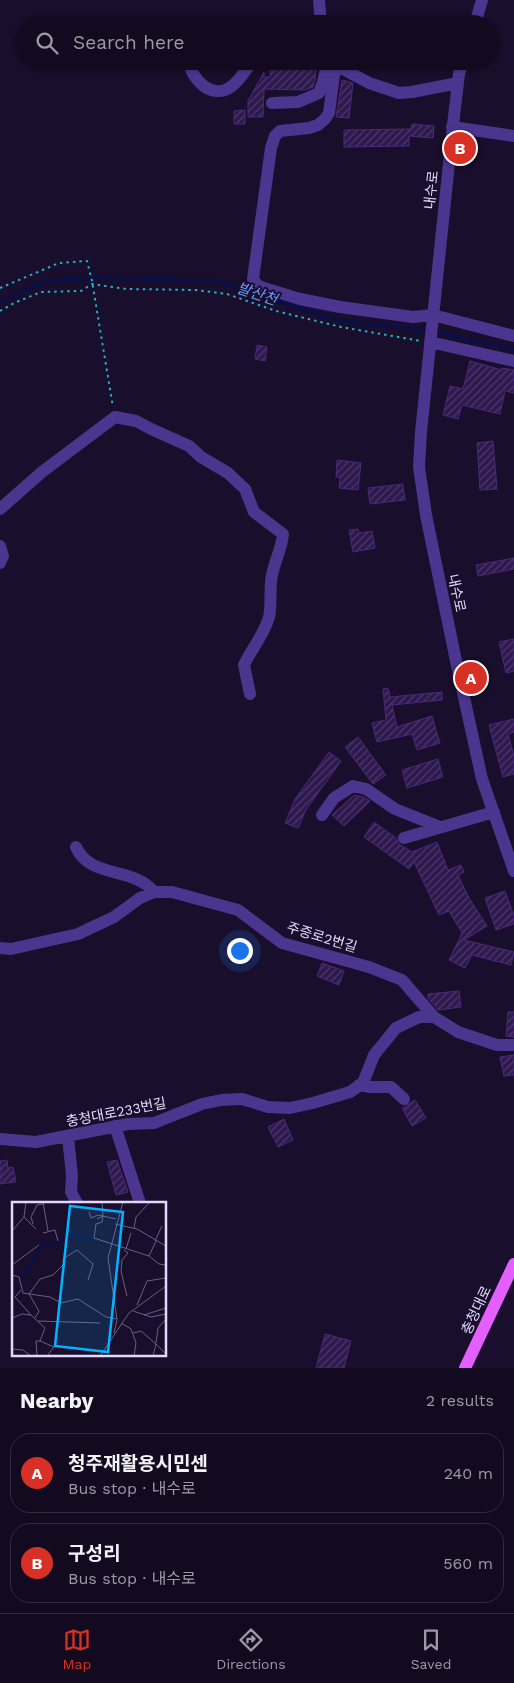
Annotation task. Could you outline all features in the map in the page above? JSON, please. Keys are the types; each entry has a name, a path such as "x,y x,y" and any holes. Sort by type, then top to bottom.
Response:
{"main road":[{"name":"충청대로","path":"465,1368 514,1264"}],"street":[{"path":"319,0 320,15"},
{"path":"478,15 482,0"},
{"path":"192,70 195,79 205,88 224,90 231,87 245,70"},
{"path":"272,102 298,102 318,93 328,70"},
{"path":"330,70 329,113 324,120 310,128 280,131 275,136 271,148 252,273 253,279 258,286 300,299 413,318 433,317 514,336"},
{"path":"345,70 369,83 399,92 412,92 458,83"},
{"name":"내수로","path":"461,70 452,128 419,467 426,516 482,779 514,871"},
{"path":"452,128 514,136"},
{"path":"431,340 514,360"},
{"path":"0,509 42,472 114,417 136,421 189,446 201,457 228,473 245,489 254,512 283,534 282,545 270,581 269,616 263,632 244,665 250,694"},
{"path":"0,546 3,556 0,564"},
{"path":"322,815 334,798 353,786 366,789 395,809 440,828"},
{"path":"404,838 494,812"},
{"path":"0,948 11,949 78,934 114,917 140,898 154,892 147,884 138,879 92,865 81,856 76,846"},
{"name":"주중로2번길","path":"154,892 172,892 238,910 282,943 369,967 402,980 434,1017 458,1032 497,1045 514,1045"},
{"path":"359,1085 363,1083 374,1055 396,1028 419,1017 434,1017"},
{"path":"359,1085 370,1088 391,1087 404,1100"},
{"name":"충청대로233번길","path":"0,1139 36,1142 115,1126 154,1123 202,1104 221,1100 242,1099 268,1107 290,1108 350,1092 359,1085"},
{"path":"115,1126 140,1202"},
{"path":"68,1137 72,1176 71,1192 76,1202"}],"path":[{"path":"0,288 59,263 87,261 114,417"},
{"path":"0,311 41,292 81,291 92,282"},
{"path":"92,282 126,289 214,291 276,311 341,327 409,340 431,340"}],"building":[{"path":"270,70 316,70 313,87 305,90 264,89 263,117 248,117 248,101 264,72 264,77 270,77"},
{"path":"342,80 353,83 349,118 336,117"},
{"path":"245,110 245,124 234,124 234,111"},
{"path":"412,124 434,126 433,138 409,136 409,146 344,147 344,130 411,129"},
{"path":"257,345 267,347 265,361 255,359"},
{"path":"470,361 502,370 502,368 514,370 514,393 505,391 500,414 462,405 458,419 443,415 450,386 463,389"},
{"path":"493,441 497,489 480,490 477,443"},
{"path":"337,460 361,463 358,490 339,488 340,477 336,477"},
{"path":"403,484 405,500 370,504 368,488"},
{"path":"358,529 359,533 372,531 375,548 353,552 349,530"},
{"path":"514,558 514,569 478,576 476,565"},
{"path":"514,639 514,671 506,673 499,642"},
{"path":"388,688 390,697 442,692 442,700 392,705 397,727 432,716 440,743 417,750 412,734 377,742 372,723 386,720 383,689"},
{"path":"514,719 514,732 508,734 514,756 514,774 503,777 489,725"},
{"path":"358,737 386,775 373,784 345,747"},
{"path":"329,752 341,761 306,810 298,828 285,823 295,799"},
{"path":"438,759 443,777 407,788 402,770"},
{"path":"354,795 370,801 344,826 332,815"},
{"path":"374,822 396,838 399,844 412,852 437,842 448,870 461,865 464,872 458,875 469,898 487,926 464,940 514,952 511,965 472,955 465,968 449,960 462,933 449,911 439,915 414,862 409,869 364,837"},
{"path":"505,891 514,916 514,924 496,930 485,898"},
{"path":"322,963 344,971 339,985 317,976"},
{"path":"459,991 461,1007 438,1010 428,998 428,994"},
{"path":"508,1012 514,1012 514,1037 506,1036"},
{"path":"514,1055 514,1075 504,1076 500,1057"},
{"path":"415,1100 426,1118 412,1126 402,1108"},
{"path":"284,1119 293,1140 278,1147 268,1127"},
{"path":"7,1160 8,1168 13,1167 16,1182 0,1184 0,1161"},
{"path":"117,1160 128,1192 116,1195 107,1162"},
{"path":"325,1334 351,1341 344,1368 316,1368"}],"waterway":[{"name":"발산천","path":"0,302 45,281 97,278 218,281 333,319 428,331"},
{"name":"발산천","path":"434,332 514,349"}],"place":[{"name":"구성리","path":"460,148"},
{"name":"청주재활용시민센","path":"471,678"}]}
